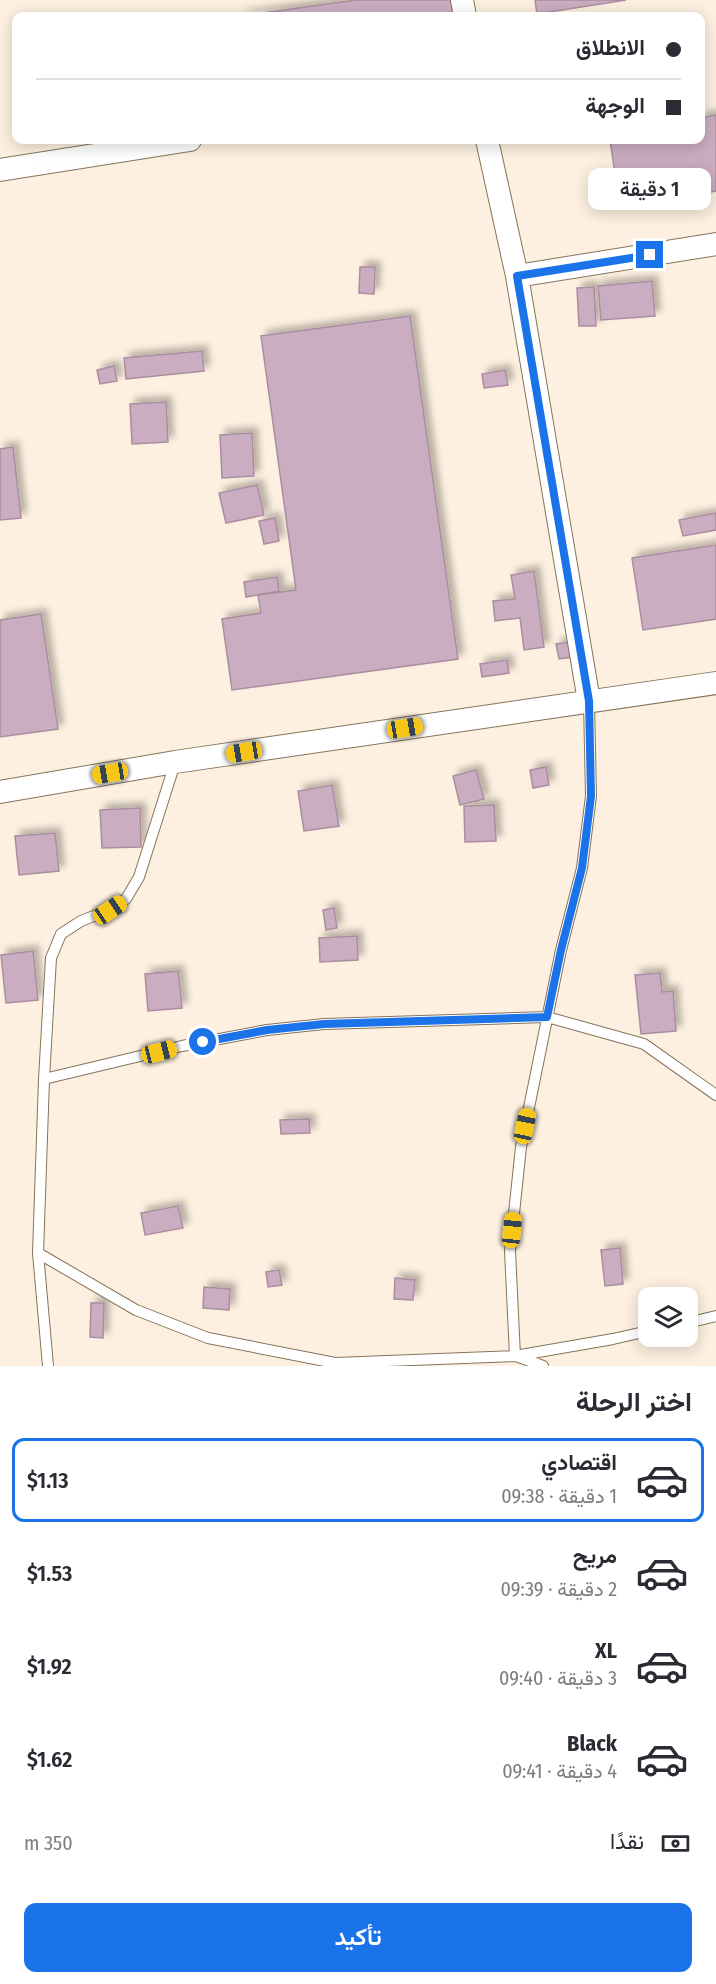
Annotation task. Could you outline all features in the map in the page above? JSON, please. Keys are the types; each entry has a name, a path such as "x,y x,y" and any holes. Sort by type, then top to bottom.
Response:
{"street":[{"path":"0,170 165,144"},
{"path":"488,144 517,276 589,701"},
{"path":"517,276 716,244"},
{"path":"0,792 175,762 716,683"}],"lane":[{"path":"515,1356 510,1251 520,1148 561,950 582,868 591,796 589,701"},
{"path":"48,1366 38,1253 51,958 62,934 81,921 110,910 126,899 139,877 175,762"},
{"path":"44,1079 182,1046 267,1030 324,1024 547,1017 644,1044 716,1095"},
{"path":"38,1253 136,1310 208,1338 335,1363 515,1356 638,1333"},
{"path":"698,1320 716,1316"},
{"path":"515,1356 543,1366"}],"building":[{"path":"356,0 451,0 452,12 269,12"},
{"path":"535,0 626,0 550,12 537,12"},
{"path":"716,115 716,191 620,206 611,144 705,144 705,117"},
{"path":"360,267 375,267 374,294 359,293"},
{"path":"652,281 655,316 601,320 598,286"},
{"path":"594,287 596,326 579,326 577,288"},
{"path":"410,316 458,659 232,690 222,619 261,613 258,595 296,590 261,336"},
{"path":"202,351 204,371 126,379 124,358"},
{"path":"114,366 117,381 100,384 97,370"},
{"path":"505,370 508,385 484,388 482,374"},
{"path":"166,402 168,442 132,444 130,404"},
{"path":"252,433 254,476 222,478 220,435"},
{"path":"13,447 21,518 0,520 0,449"},
{"path":"257,485 264,515 226,523 219,493"},
{"path":"716,513 716,530 683,536 679,520"},
{"path":"275,518 279,541 264,544 259,521"},
{"path":"716,545 716,619 643,630 632,558"},
{"path":"534,571 544,647 524,650 520,618 495,621 493,601 515,599 511,575"},
{"path":"277,577 279,591 246,597 244,582"},
{"path":"41,614 58,729 0,737 0,620"},
{"path":"570,642 573,657 559,659 556,644"},
{"path":"507,660 509,673 482,677 480,664"},
{"path":"546,767 549,785 533,788 530,770"},
{"path":"476,770 484,799 460,805 453,776"},
{"path":"332,785 339,826 304,831 298,791"},
{"path":"494,805 496,841 465,842 464,806"},
{"path":"140,808 141,847 102,848 100,810"},
{"path":"55,833 59,871 19,875 15,836"},
{"path":"334,908 337,928 326,930 323,910"},
{"path":"357,936 358,960 320,962 319,938"},
{"path":"33,951 38,1000 6,1003 1,955"},
{"path":"178,971 182,1008 148,1011 145,974"},
{"path":"660,973 662,992 673,991 676,1031 641,1034 635,975"},
{"path":"309,1119 310,1133 281,1134 280,1120"},
{"path":"178,1206 183,1228 145,1235 141,1213"},
{"path":"620,1248 623,1284 605,1286 601,1250"},
{"path":"279,1270 282,1285 268,1287 266,1272"},
{"path":"395,1278 415,1280 413,1300 394,1299"},
{"path":"204,1287 230,1289 229,1310 203,1308"},
{"path":"91,1303 104,1303 103,1338 90,1337"}],"route":[{"path":"203,1042 267,1030 324,1024 547,1017 582,868 591,796 589,701 517,276 650,255"}]}
